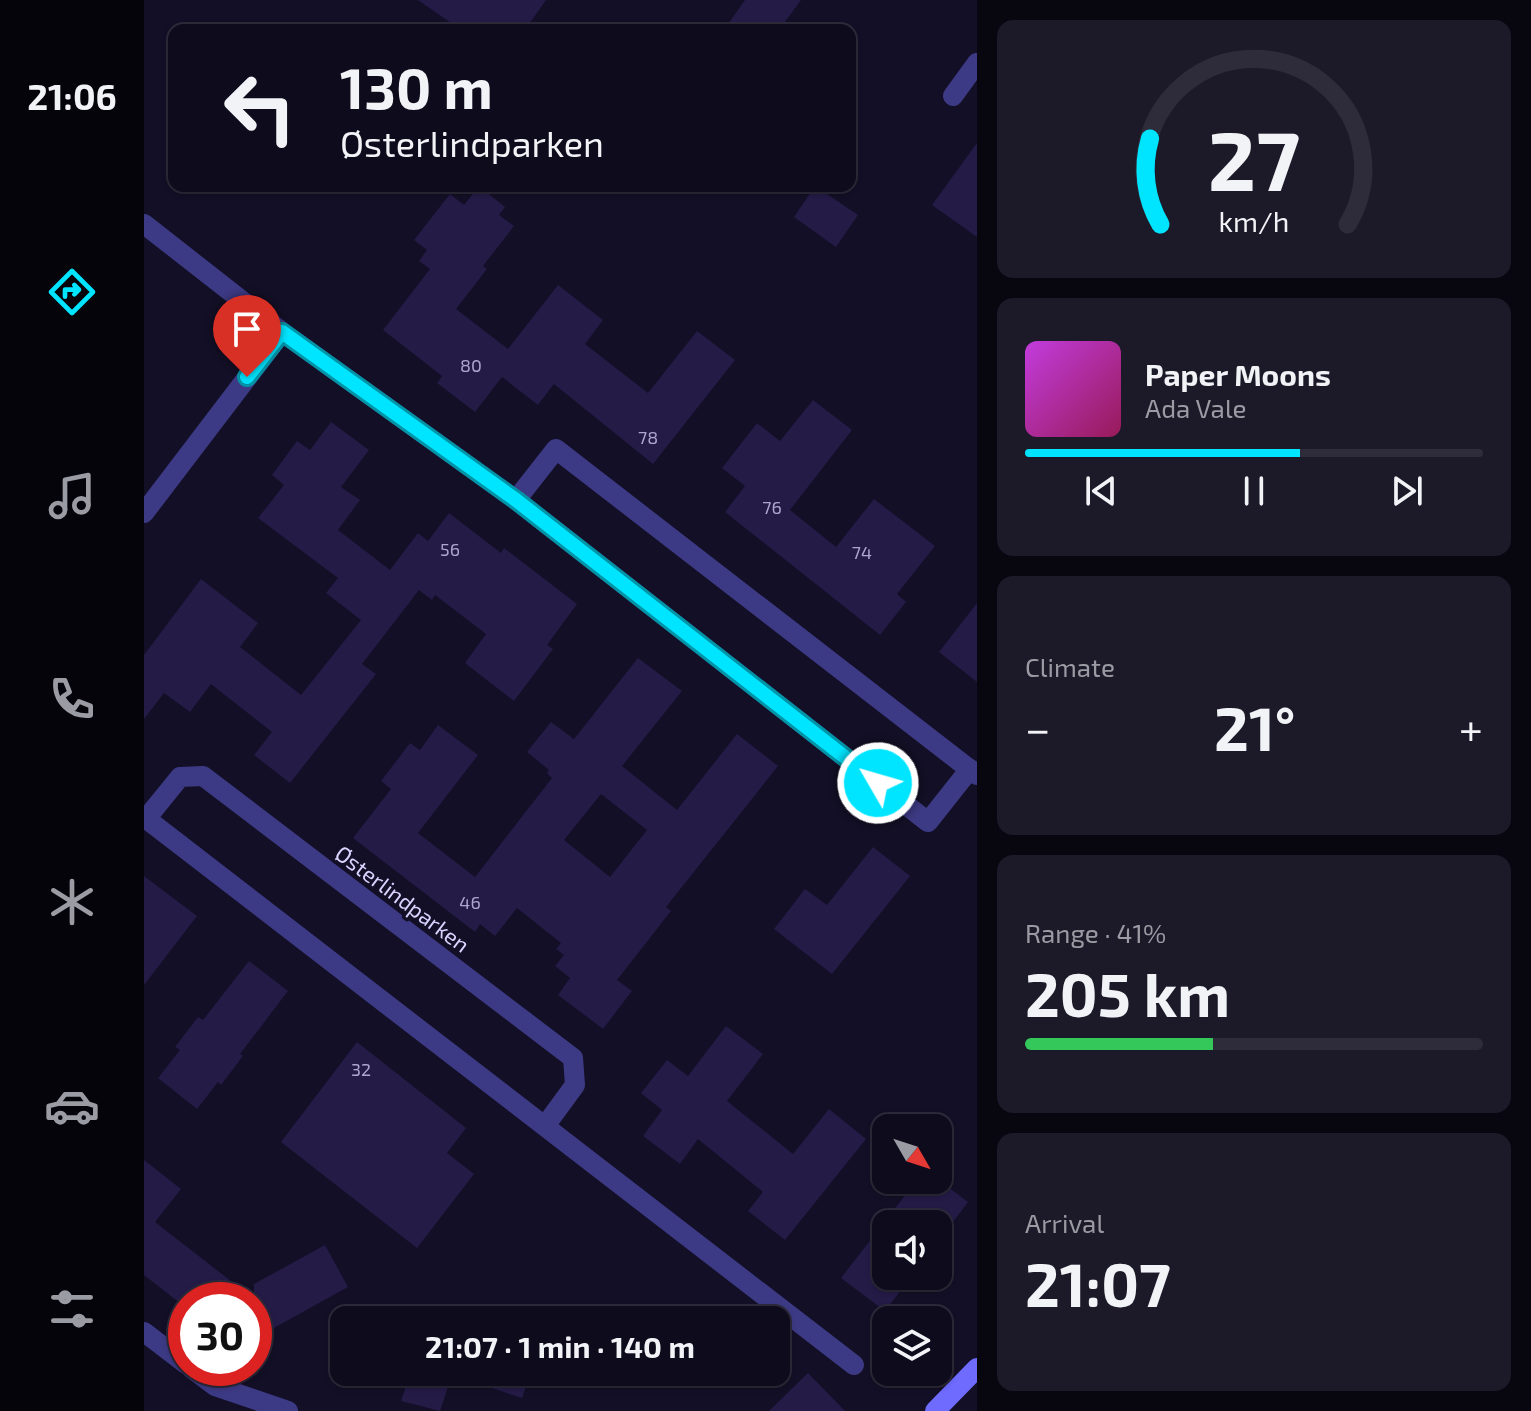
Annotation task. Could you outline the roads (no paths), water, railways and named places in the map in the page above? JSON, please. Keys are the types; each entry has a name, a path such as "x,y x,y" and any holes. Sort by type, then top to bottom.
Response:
{"street":[{"path":"953,96 977,63"},
{"path":"144,224 282,332 516,500 928,822 973,772 556,449 516,500"},
{"path":"144,513 282,332"},
{"name":"Østerlindparken","path":"545,1126 575,1085 573,1058 203,776 180,777 145,818 854,1365"},
{"path":"144,1332 168,1350"},
{"path":"935,1411 977,1368"},
{"path":"215,1386 288,1411"}]}
